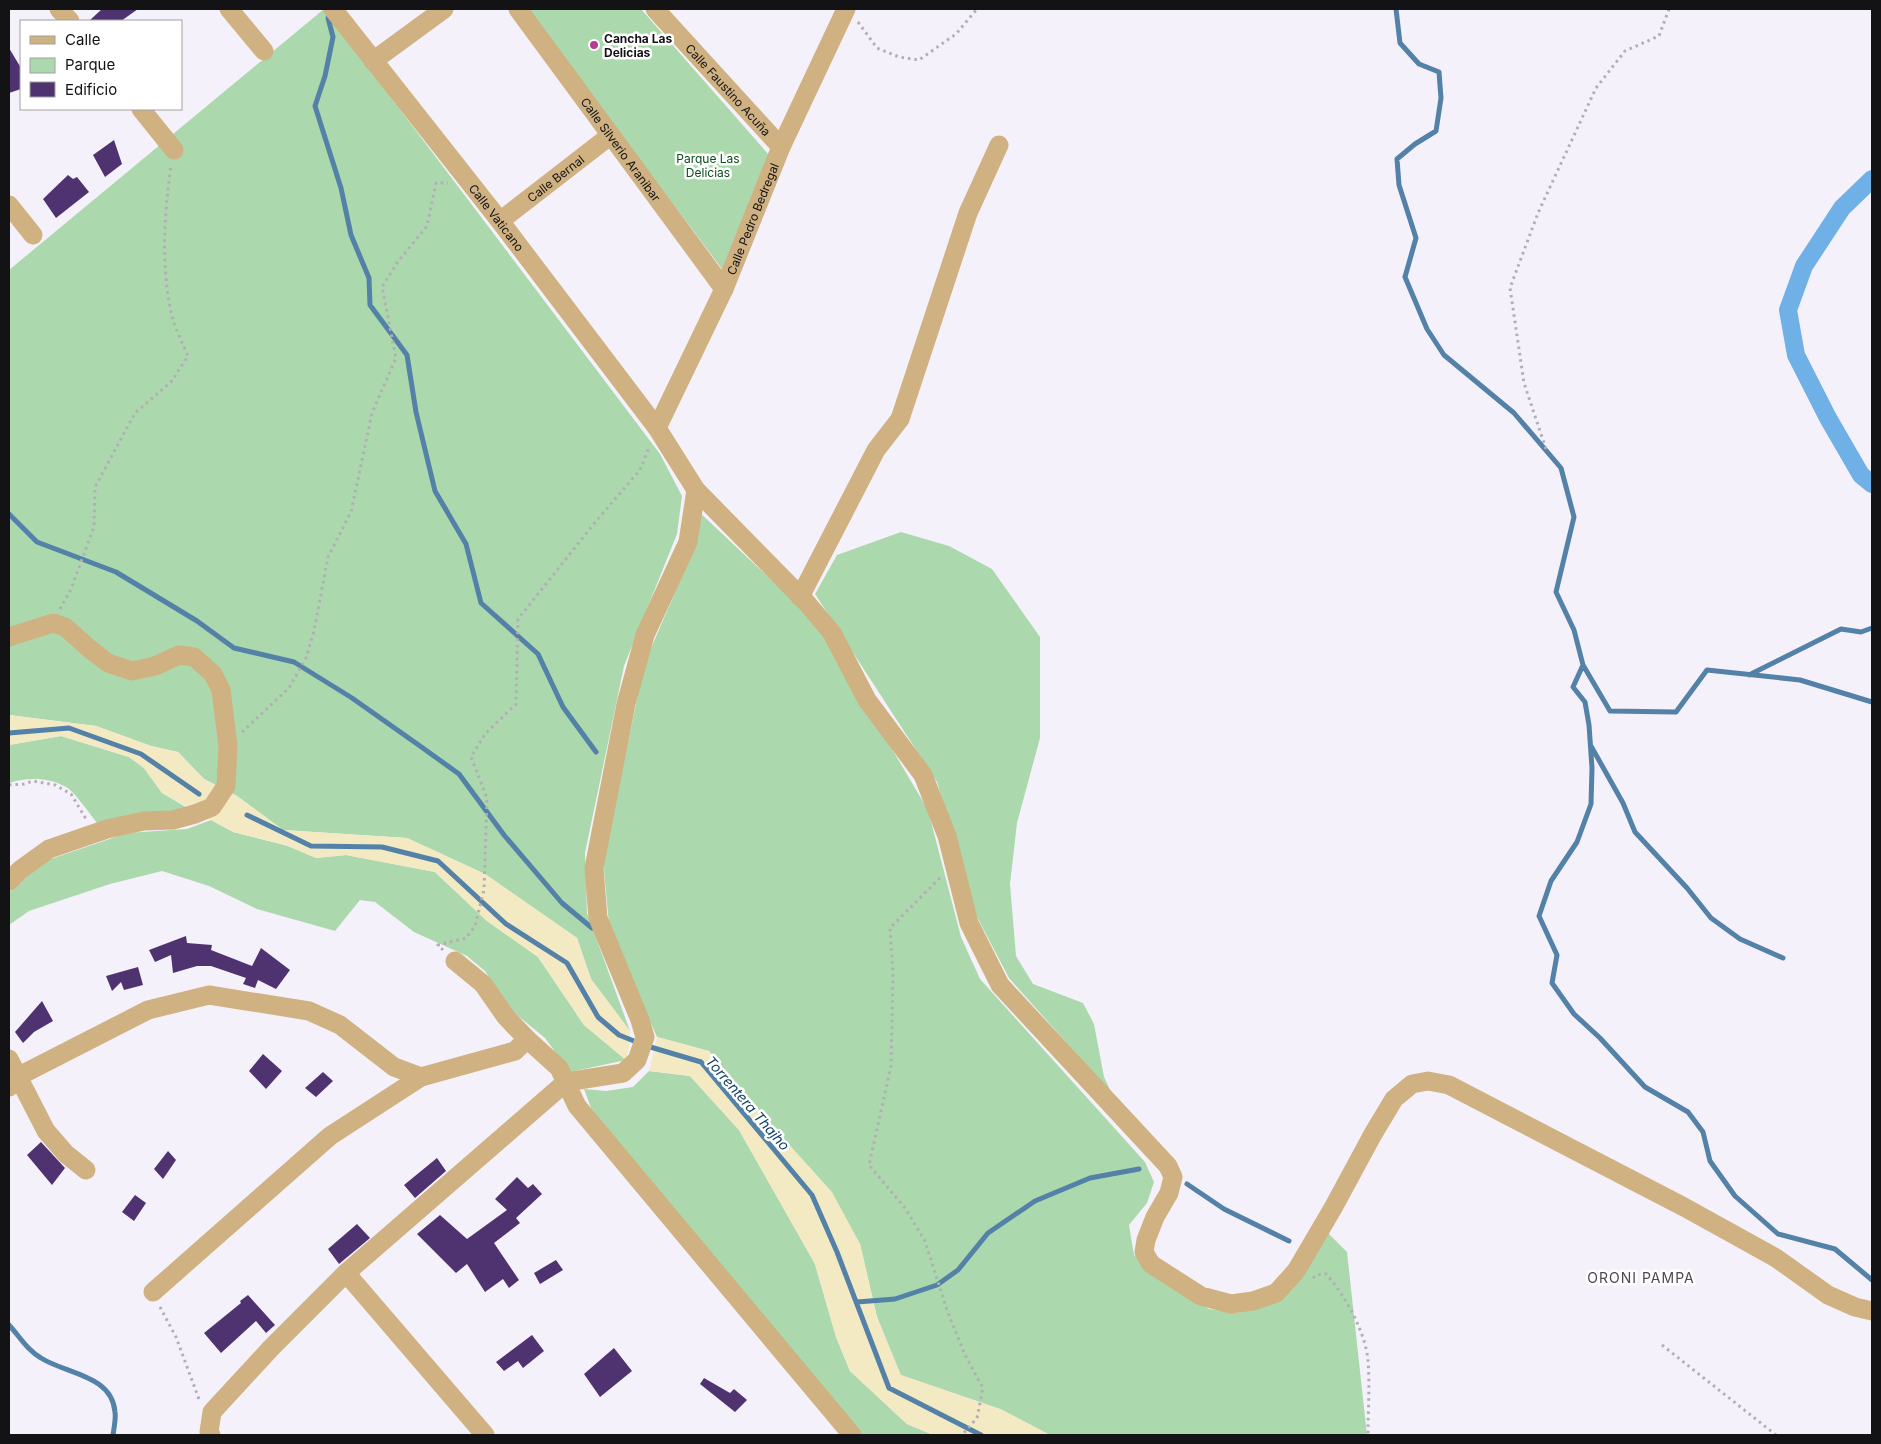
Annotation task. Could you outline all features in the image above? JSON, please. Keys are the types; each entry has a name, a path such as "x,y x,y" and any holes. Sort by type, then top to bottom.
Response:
{"street":[{"path":"59,9 69,20"},
{"path":"229,9 264,51"},
{"name":"Calle Vaticano","path":"333,9 500,221 657,428 696,490 800,597 832,633 867,700 923,775 947,836 969,923 1000,985 1168,1166 1173,1177 1169,1193 1155,1217 1146,1240 1144,1252 1151,1264 1201,1296 1231,1304 1253,1301 1276,1293 1296,1271 1334,1208 1373,1134 1394,1099 1412,1084 1428,1080 1449,1085 1684,1207 1776,1258 1828,1295 1855,1307 1872,1311"},
{"path":"373,61 444,9"},
{"name":"Calle Silverio Aranibar","path":"518,9 724,289"},
{"name":"Calle Faustino Acuña","path":"655,9 781,147"},
{"name":"Calle Pedro Bedregal","path":"657,428 724,289 781,147 850,12"},
{"path":"142,110 174,150"},
{"name":"Calle Bernal","path":"500,221 611,135"},
{"path":"800,597 876,450 900,419 968,213 1000,145"},
{"path":"9,205 33,235"},
{"path":"211,1435 209,1432 212,1412 271,1348 346,1273 566,1082 624,1073 638,1060 645,1037 640,1020 598,918 594,868 626,704 642,644 688,542 696,490"},
{"path":"9,637 53,623 65,627 108,663 132,671 155,666 179,655 194,657 213,674 220,690 228,746 226,786 212,807 173,820 144,821 49,849 20,870 9,881"},
{"path":"455,961 483,984 506,1017 559,1068 577,1106 852,1435"},
{"path":"14,1082 148,1010 209,995 309,1011 340,1025 394,1067 421,1077"},
{"path":"152,1292 330,1136 421,1077 515,1051 527,1039"},
{"path":"9,1059 14,1082 46,1131 66,1154 86,1170"},
{"path":"346,1273 484,1435"}],"path":[{"path":"850,12 877,48 898,57 919,60 956,34 976,9"},
{"path":"1546,449 1524,383 1510,288 1538,213 1596,88 1625,51 1659,36 1669,9"},
{"path":"53,623 71,589 94,527 95,487 135,413 171,382 188,356 172,314 164,261 167,195 174,150"},
{"path":"228,746 289,688 306,658 314,631 328,557 350,512 372,413 396,358 382,287 397,263 428,226 436,183 469,182"},
{"path":"455,961 438,945 466,938 475,926 484,890 487,798 471,757 485,734 516,704 518,619 597,520 640,470 657,428"},
{"path":"9,785 33,781 55,785 63,789 71,794 76,805 98,833"},
{"path":"954,862 930,890 890,928 892,974 891,1066 869,1165 905,1208 925,1241 947,1310 965,1355 983,1388 977,1418 962,1435"},
{"path":"1309,1282 1316,1275 1326,1274 1335,1283 1364,1337 1368,1360 1368,1435"},
{"path":"152,1292 176,1337 200,1403 212,1412"},
{"path":"1662,1345 1776,1435"}],"green space":[{"path":"324,9 660,454 682,496 677,534 624,666 585,853 587,913 630,1031 591,979 577,938 485,874 407,838 283,830 237,796 204,779 178,752 151,746 96,726 9,715 9,270"},
{"name":"Parque Las Delicias","path":"527,9 641,9 769,155 722,269"},
{"path":"698,511 810,616 853,683 928,810 961,937 980,979 1145,1162 1154,1182 1147,1203 1129,1225 1134,1255 1160,1279 1209,1309 1238,1313 1274,1301 1322,1227 1347,1252 1367,1435 1050,1435 1000,1409 900,1375 877,1317 860,1244 767,1120 709,1051 657,1037 609,924 603,860 645,662 696,544"},
{"path":"901,532 949,546 992,569 1040,637 1040,738 1017,823 1010,884 1016,956 1033,984 1083,1003 1094,1024 1104,1077 1112,1094 1009,978 977,917 937,782 815,594 837,555"},
{"path":"61,736 129,757 144,768 162,793 191,810 140,813 97,823 82,803 66,787 52,781 38,779 9,783 9,745"},
{"path":"211,820 233,832 288,846 316,858 346,855 435,872 487,921 538,957 584,1025 626,1060 570,1072 545,1038 511,1010 485,971 467,956 414,932 375,902 360,900 335,931 257,909 209,886 162,871 110,884 29,911 9,925 9,892 45,861 127,833 187,829"},
{"path":"649,1071 690,1076 739,1130 815,1264 836,1337 850,1371 907,1424 933,1435 861,1435 634,1165 591,1108 584,1089 606,1091 633,1087"}],"sand":[{"path":"9,715 96,726 151,746 178,752 204,779 237,796 283,830 407,838 485,874 577,938 591,979 630,1031 630,1043 626,1060 584,1025 538,957 487,921 435,872 346,855 316,858 288,846 233,832 162,793 144,768 129,757 61,736 9,745"},
{"name":"Torrentera Thajho","path":"657,1037 709,1051 767,1120 832,1192 860,1244 877,1317 901,1375 1000,1409 1050,1435 934,1435 907,1424 850,1371 836,1337 815,1264 739,1130 690,1076 649,1071"}],"building":[{"path":"102,9 138,9 122,20 90,20"},
{"path":"9,48 20,66 20,89 9,93"},
{"path":"114,140 122,164 105,177 93,155"},
{"path":"68,175 73,179 77,177 89,192 56,218 43,199"},
{"path":"186,936 187,943 212,945 211,950 252,966 261,948 290,970 276,989 258,980 255,988 243,984 246,978 211,966 197,966 173,973 171,955 155,962 149,950"},
{"path":"138,967 143,985 124,990 121,982 112,991 106,976"},
{"path":"42,1001 53,1021 34,1032 23,1043 15,1032"},
{"path":"263,1054 282,1071 266,1089 249,1071"},
{"path":"323,1072 333,1081 316,1097 305,1088"},
{"path":"41,1142 65,1168 52,1185 27,1155"},
{"path":"168,1151 176,1160 163,1179 154,1169"},
{"path":"437,1158 446,1171 415,1198 404,1185"},
{"path":"517,1177 528,1188 533,1184 542,1194 516,1218 520,1223 494,1243 519,1280 509,1288 503,1279 485,1292 467,1264 456,1273 417,1234 440,1215 467,1239 507,1210 495,1199"},
{"path":"135,1195 146,1203 134,1221 122,1212"},
{"path":"357,1224 370,1238 339,1264 328,1249"},
{"path":"556,1260 563,1270 540,1284 534,1273"},
{"path":"248,1295 275,1325 266,1333 256,1321 221,1353 204,1333"},
{"path":"532,1335 544,1351 523,1368 518,1361 504,1371 496,1362"},
{"path":"614,1348 632,1371 600,1397 584,1374"},
{"path":"704,1378 730,1393 734,1389 747,1400 735,1412 700,1384"}],"waterway":[{"path":"1396,9 1400,43 1419,64 1439,72 1441,98 1436,131 1415,144 1397,159 1399,185 1416,238 1405,277 1427,329 1444,355 1514,413 1561,468 1574,517 1556,592 1574,630 1583,665 1610,711 1676,712 1707,670 1800,680 1872,702"},
{"path":"328,18 333,37 325,76 315,106 341,188 351,235 369,278 370,305 407,355 416,412 435,491 466,544 481,603 538,654 563,707 596,752"},
{"path":"1872,179 1842,208 1804,266 1788,310 1796,355 1828,418 1861,475 1872,484"},
{"path":"9,514 37,542 116,572 197,621 234,648 294,662 352,698 420,746 459,774 504,835 562,903 592,928"},
{"path":"1749,675 1841,629 1861,632 1872,628"},
{"path":"1583,665 1573,687 1585,702 1589,725 1592,768 1591,804 1577,842 1551,881 1539,916 1557,955 1552,983 1574,1014 1600,1038 1645,1087 1688,1112 1703,1132 1710,1161 1735,1196 1778,1234 1835,1249 1872,1280"},
{"name":"Torrentera Thajho","path":"9,733 69,728 141,754 199,794"},
{"path":"1591,746 1623,803 1635,832 1687,888 1711,918 1740,939 1783,958"},
{"name":"Torrentera Thajho","path":"247,815 311,846 382,847 438,861 506,924 567,963 598,1017 619,1035 639,1043"},
{"name":"Torrentera Thajho","path":"647,1046 701,1062 812,1195 837,1252 889,1388 981,1435"},
{"path":"857,1302 895,1299 937,1285 958,1270 988,1233 1035,1201 1090,1178 1139,1169"},
{"path":"1187,1184 1224,1209 1289,1241"},
{"path":"9,1325 36,1355 86,1377 106,1390 112,1400 115,1412 113,1435"}],"place":[{"name":"Cancha Las Delicias","path":"594,45"}],"district":[{"name":"ORONI PAMPA","path":"1641,1277"}]}
